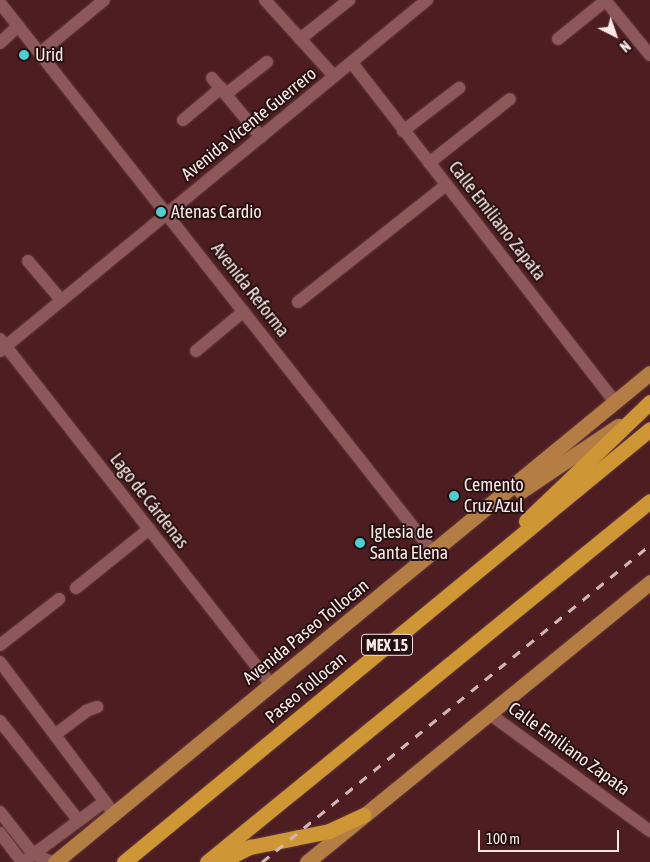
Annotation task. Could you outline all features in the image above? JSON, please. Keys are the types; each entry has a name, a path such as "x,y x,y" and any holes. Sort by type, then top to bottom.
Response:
{"highway":[{"path":"517,537 523,524 544,500 650,402"},
{"name":"Paseo Tollocan","path":"124,862 650,429"},
{"path":"207,862 650,501"},
{"path":"220,862 250,847 329,831 363,815"}],"main road":[{"name":"Avenida Paseo Tollocan","path":"53,862 484,512 650,373"},
{"path":"484,512 519,493 634,415"},
{"path":"307,862 363,815 491,715 650,582"}],"street":[{"path":"40,53 104,0"},
{"path":"265,0 334,76"},
{"path":"300,39 349,0"},
{"name":"Avenida Vicente Guerrero","path":"2,345 62,301 427,0"},
{"path":"558,39 605,0 650,55"},
{"name":"Avenida Reforma","path":"2,9 40,53 434,552"},
{"path":"0,43 18,26"},
{"path":"183,120 267,62"},
{"name":"Calle Emiliano Zapata","path":"352,63 616,402"},
{"path":"212,78 261,137"},
{"path":"404,131 459,88"},
{"path":"429,163 510,99"},
{"path":"298,302 446,185"},
{"path":"28,261 62,301"},
{"path":"196,352 244,311"},
{"name":"Lago de Cárdenas","path":"2,345 271,684"},
{"path":"76,588 149,529"},
{"path":"0,645 58,599"},
{"path":"0,662 56,734 114,814"},
{"path":"56,734 86,711 96,707"},
{"name":"Calle Emiliano Zapata","path":"491,715 650,831"},
{"path":"0,721 80,821"},
{"path":"26,859 104,802"},
{"path":"0,812 26,859"},
{"path":"0,833 26,859 53,862"}],"railway":[{"path":"262,862 650,545"}],"place":[{"name":"Urid","path":"24,55"},
{"name":"Atenas Cardio","path":"161,212"},
{"name":"Cemento Cruz Azul","path":"454,496"},
{"name":"Iglesia de Santa Elena","path":"360,543"}]}
